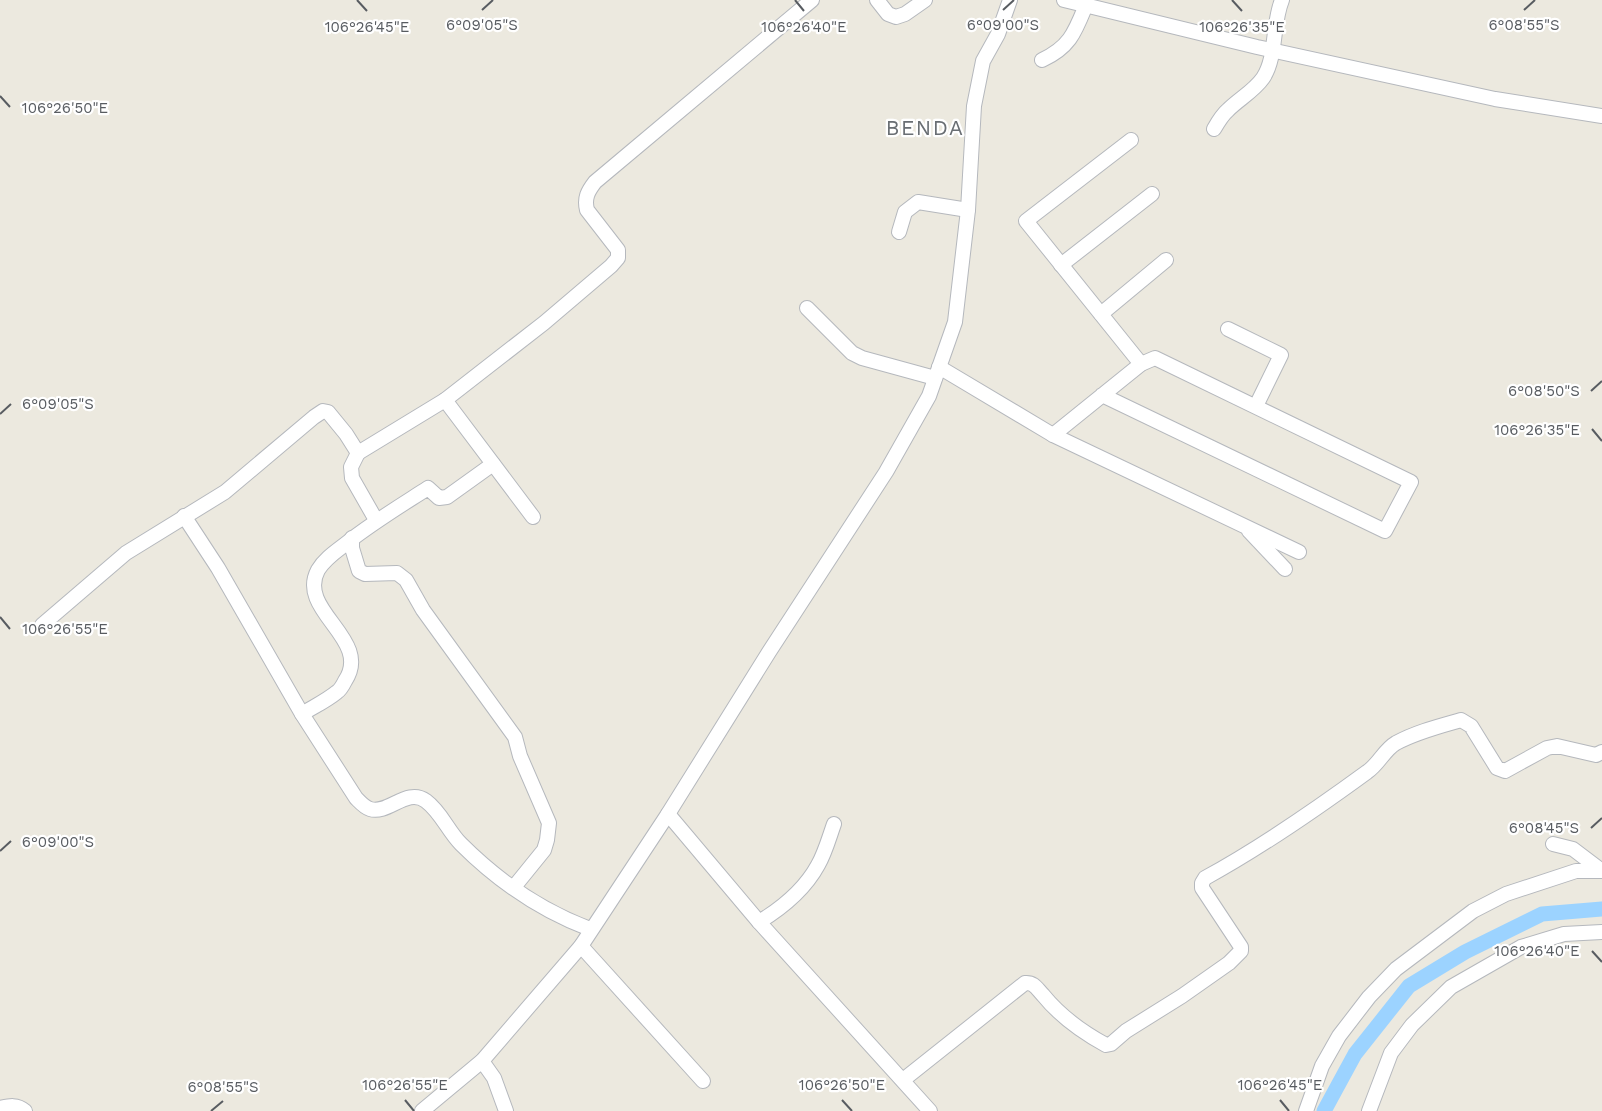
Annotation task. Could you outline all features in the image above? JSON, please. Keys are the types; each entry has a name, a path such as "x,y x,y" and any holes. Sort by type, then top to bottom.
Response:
{"street":[{"path":"376,520 352,478 351,467 357,453 445,400 544,323 618,258 618,250 587,210 585,202 587,195 595,182 812,0"},
{"path":"877,0 888,14 896,17 905,14 925,0"},
{"path":"422,1111 483,1061 581,946 886,472 929,396 955,322 968,210 974,106 983,61 998,34 1010,0"},
{"path":"1064,0 1272,51 1495,99 1602,116"},
{"path":"1214,129 1228,109 1250,92 1264,77 1272,51 1278,10 1282,0"},
{"path":"1042,60 1053,55 1073,36 1086,5"},
{"path":"1131,140 1026,221 1141,364"},
{"path":"1062,265 1152,194"},
{"path":"899,232 905,212 918,202 968,210"},
{"path":"1101,314 1166,260"},
{"path":"807,308 852,353 862,358 937,373 1053,435 1299,552"},
{"path":"1228,328 1281,356 1256,406"},
{"path":"1053,435 1102,395 1141,364 1155,358 1411,482 1385,531 1102,395"},
{"path":"445,400 533,517"},
{"path":"42,625 126,553 225,492 323,411 328,412 346,434 357,453"},
{"path":"302,714 338,691 351,673 352,659 346,642 323,613 315,588 317,571 327,559 376,520 428,488 439,498 447,497 493,464"},
{"path":"184,516 218,568 302,714 356,798 367,808 376,810 405,799 424,799 435,809 459,843 514,887 548,910 590,929"},
{"path":"1243,525 1285,569"},
{"path":"352,538 352,548 359,571 365,574 397,573 406,580 423,610 515,737 520,756 549,823 544,850 514,887"},
{"path":"903,1080 1024,983 1035,986 1053,1008 1092,1038 1106,1045 1111,1044 1126,1031 1182,996 1229,963 1241,951 1241,947 1202,888 1205,878 1241,859 1370,771 1394,744 1461,720 1471,726 1497,768 1505,771 1547,748 1557,746 1596,755 1602,752"},
{"path":"668,814 759,922 930,1111"},
{"path":"759,922 777,910 806,882 819,864 834,824"},
{"path":"1306,1111 1322,1066 1339,1036 1369,997 1396,969 1473,911 1506,894 1576,871 1602,871 1573,849 1553,844"},
{"path":"1369,1111 1391,1053 1412,1025 1451,987 1521,947 1564,934 1602,932"},
{"path":"581,946 703,1081"},
{"path":"483,1061 494,1078 506,1111"},
{"path":"0,1108 11,1106 25,1111"}],"waterway":[{"path":"1324,1111 1355,1054 1409,986 1465,952 1542,914 1602,909"}],"district":[{"name":"BENDA","path":"925,128"}]}
